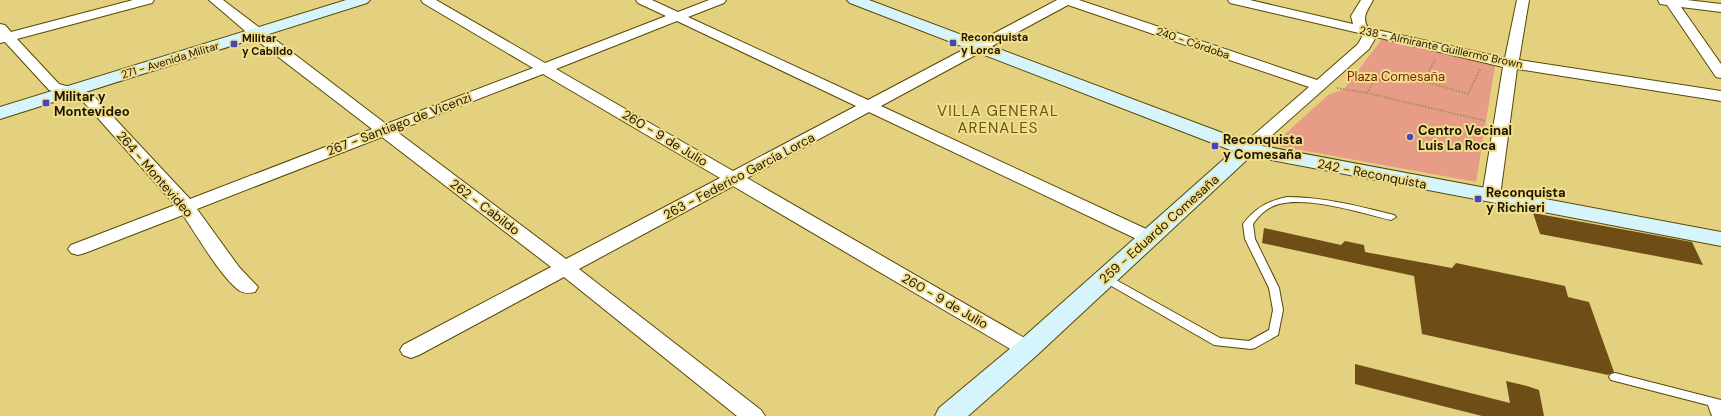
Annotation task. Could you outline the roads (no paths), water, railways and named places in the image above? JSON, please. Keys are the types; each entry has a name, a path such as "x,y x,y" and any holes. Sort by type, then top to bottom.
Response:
{"street":[{"path":"3,35 148,0"},
{"name":"262 - Cabildo","path":"215,0 256,33 565,268 753,416"},
{"name":"271 - Avenida Militar","path":"0,113 362,0"},
{"name":"260 - 9 de Julio","path":"427,0 1027,349"},
{"path":"642,0 1150,238"},
{"name":"267 - Santiago de Vicenzi","path":"78,249 720,0"},
{"name":"242 - Reconquista","path":"855,0 1247,150 1721,239"},
{"name":"263 - Federico García Lorca","path":"411,350 1067,0"},
{"name":"240 - Córdoba","path":"1067,0 1318,85"},
{"name":"238 - Almirante Guillermo Brown","path":"1234,0 1477,57 1721,96"},
{"name":"259 - Eduardo Comesaña","path":"949,416 1027,349 1318,85 1364,46 1369,37 1357,24 1357,18 1367,0"},
{"path":"1491,196 1511,63 1523,0"},
{"path":"1666,1 1721,8"},
{"path":"1666,1 1721,74"},
{"name":"264 - Montevideo","path":"3,35 54,87 86,96 186,206 232,271 248,287"}],"lane":[{"path":"1105,278 1218,342 1251,345 1274,332 1278,310 1274,288 1250,239 1248,224 1258,212 1276,202 1302,199 1391,217"},
{"path":"1615,377 1717,403 1718,416"}],"place":[{"name":"Reconquista y Lorca","path":"953,43"},
{"name":"Militar y Cabildo","path":"234,44"},
{"name":"Militar y Montevideo","path":"46,103"},
{"name":"Centro Vecinal Luis La Roca","path":"1410,137"},
{"name":"Reconquista y Comesaña","path":"1215,146"},
{"name":"Reconquista y Richieri","path":"1478,199"}],"district":[{"name":"VILLA GENERAL ARENALES","path":"998,120"}],"park label":[{"name":"Plaza Comesaña","path":"1396,76"}]}
